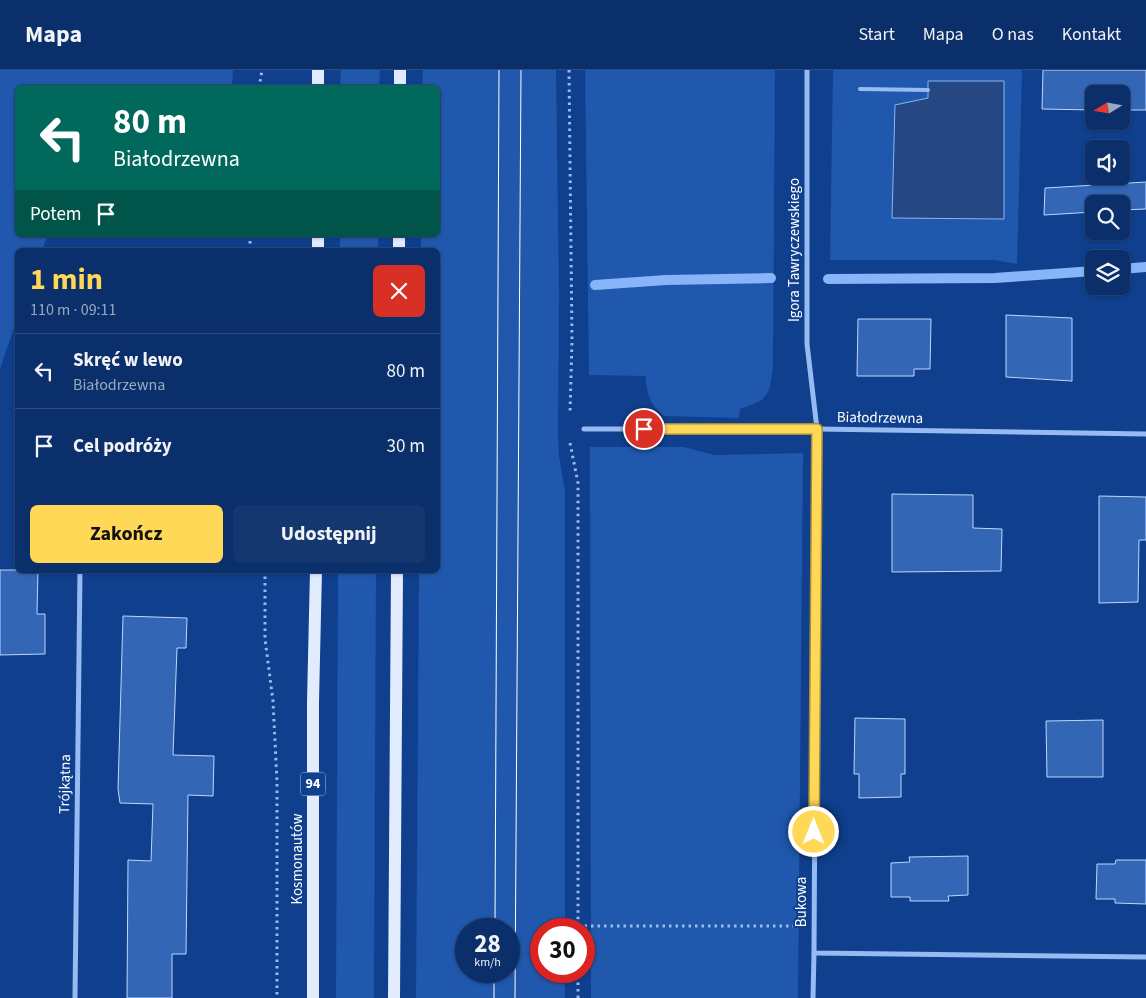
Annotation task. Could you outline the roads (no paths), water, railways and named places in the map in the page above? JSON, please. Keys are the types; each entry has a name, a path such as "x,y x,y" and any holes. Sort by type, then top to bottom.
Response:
{"main road":[{"path":"318,70 318,85"},
{"path":"400,70 400,85"},
{"name":"Kosmonautów","path":"314,998 313,702 316,573"},
{"path":"394,998 397,573"}],"street":[{"name":"Igora Tawryczewskiego","path":"807,70 807,344 817,429"},
{"name":"Białodrzewna","path":"584,429 817,429 1146,434"},
{"name":"Bukowa","path":"813,998 817,429"},
{"name":"Trójkątna","path":"75,998 80,573"},
{"path":"814,954 1146,957"}],"lane":[{"path":"860,89 928,90"}],"waterway":[{"path":"1130,268 1146,267"},
{"path":"828,279 995,278 1085,272"},
{"path":"595,285 666,280 771,278"}],"tram line":[{"path":"495,918 499,70"},
{"path":"515,998 521,70"},
{"path":"494,983 494,998"}]}
